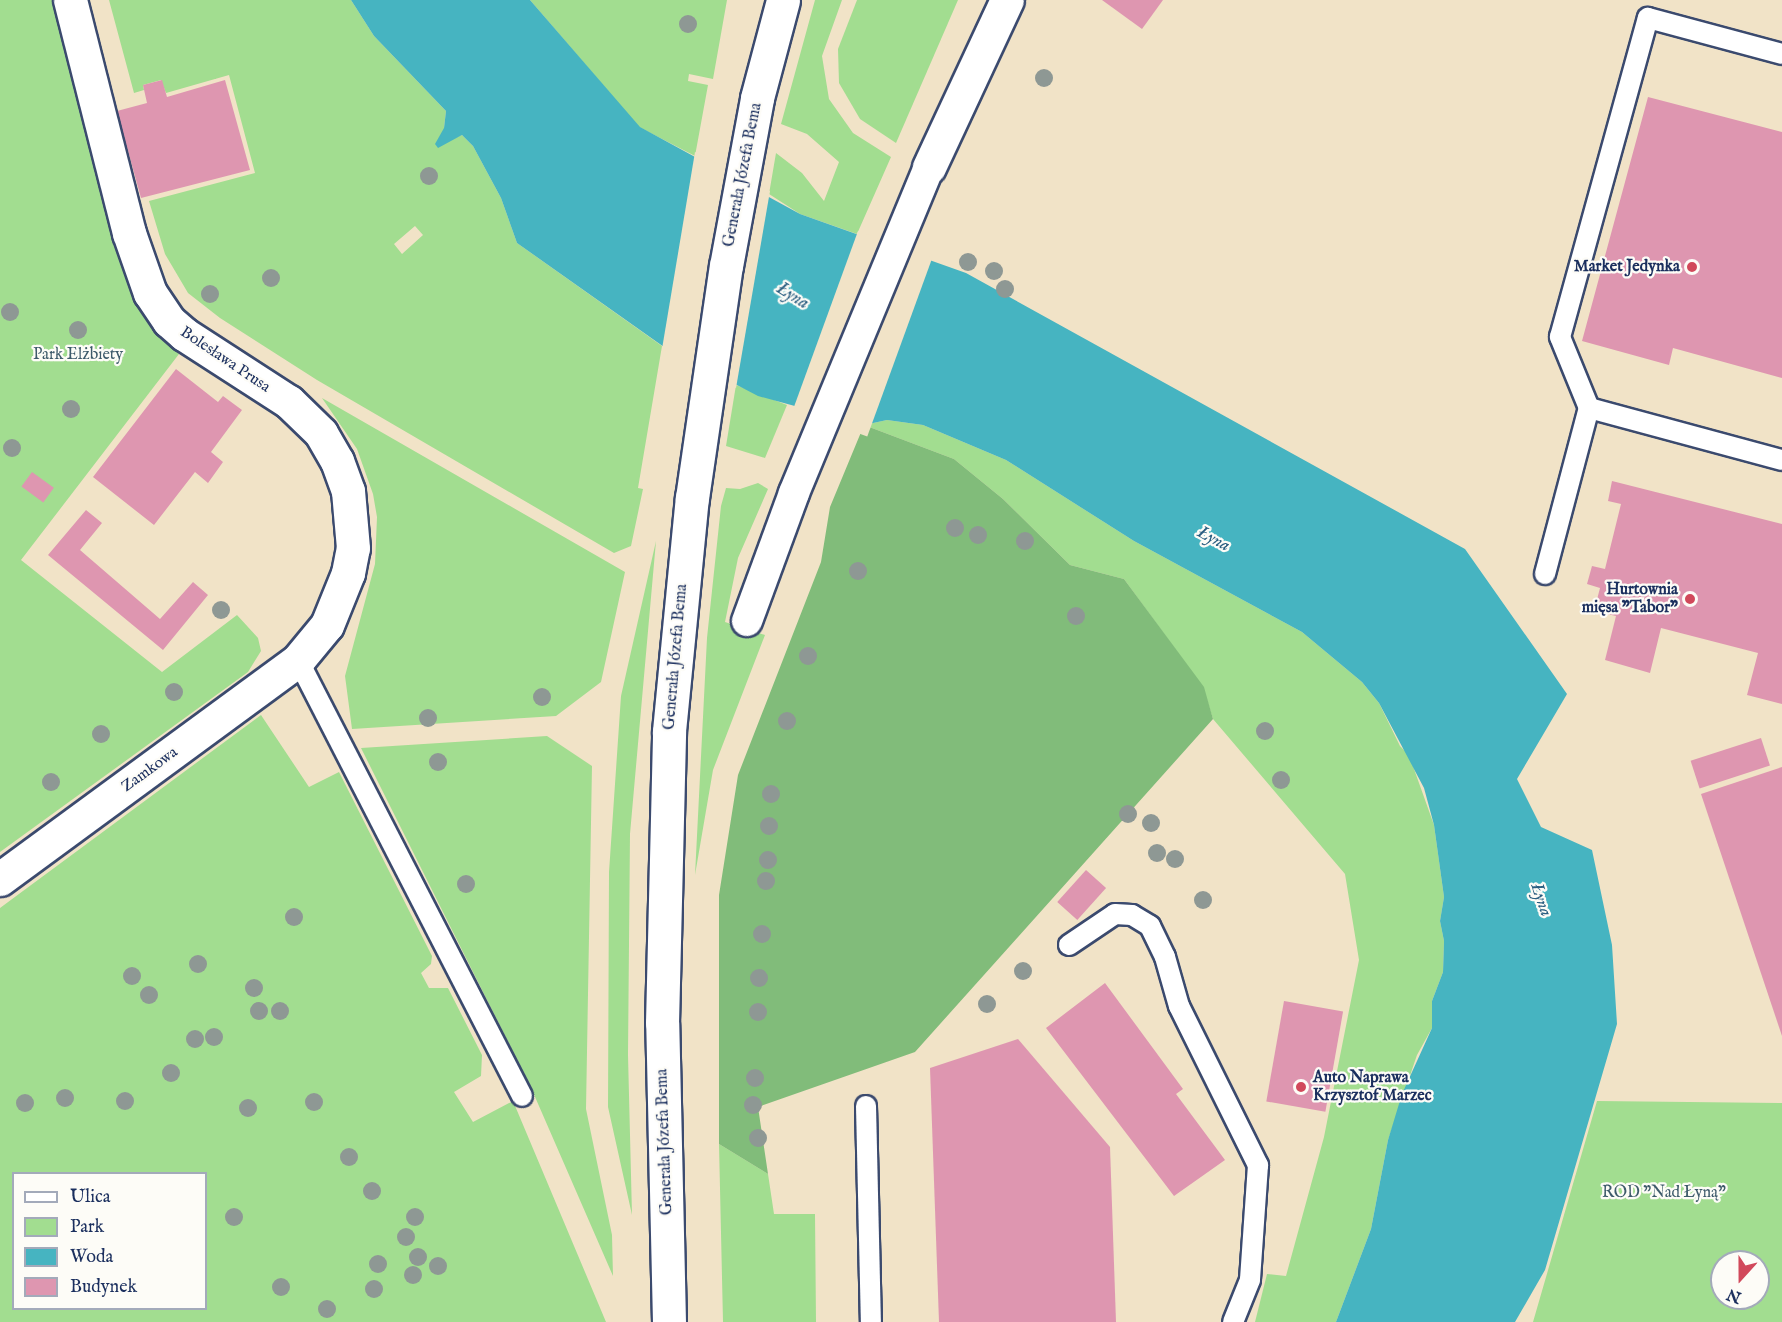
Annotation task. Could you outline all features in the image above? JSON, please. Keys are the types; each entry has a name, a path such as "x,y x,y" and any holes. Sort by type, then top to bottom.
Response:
{"street":[{"name":"Bolesława Prusa","path":"70,0 129,233 159,308 183,334 306,416 337,461 348,490 353,548 348,573 327,625 298,660"},
{"name":"Generała Józefa Bema","path":"669,1322 663,891 669,731 692,498 726,266 757,98 783,0"},
{"path":"747,621 794,493 928,167 1007,0"},
{"name":"Zamkowa","path":"0,879 298,660"}],"lane":[{"path":"1545,574 1589,408 1560,337 1648,18 1782,54"},
{"path":"1589,408 1782,460"},
{"path":"298,660 522,1096"},
{"path":"1069,945 1115,914 1132,915 1150,926 1165,957 1179,1006 1258,1165 1250,1280 1233,1322"},
{"path":"866,1106 871,1322"}],"green space":[{"name":"Park Elżbiety","path":"0,0 52,0 133,291 155,330 179,354 21,560 162,672 237,615 258,638 261,651 248,672 0,852"},
{"path":"109,0 351,0 374,36 446,111 444,128 453,139 462,135 473,146 501,198 517,243 662,346 638,488 643,489 631,546 614,553 317,380 220,318 188,293 165,254 149,201 255,173 229,75 166,93 161,80 143,85 144,90 134,93","holes":["415,226 423,235 402,254 394,244"]},
{"path":"530,0 727,0 713,79 689,74 688,81 708,85 695,156 639,127"},
{"path":"815,0 842,0 822,56 829,99 853,133 891,157 857,234 800,214 769,194 776,153 802,173 824,201 839,162 807,134 781,124"},
{"path":"857,0 958,0 896,143 860,119 839,83 838,49"},
{"path":"736,385 787,405 765,458 726,446"},
{"path":"322,398 625,572 601,682 556,716 352,729 345,676 375,564 377,517 373,494 357,449"},
{"path":"887,420 923,425 1006,460 1134,541 1302,632 1362,682 1379,703 1400,746 1409,755 1434,825 1444,897 1440,921 1444,941 1443,972 1432,1001 1432,1028 1417,1055 1388,1140 1371,1229 1336,1322 1255,1322 1267,1274 1286,1276 1324,1137 1359,960 1345,874 1213,719 1203,687 1124,579 1070,565 1003,499 954,459 864,425"},
{"path":"864,425 954,459 1003,499 1070,565 1124,579 1204,687 1213,719 915,1052 758,1107 768,1174 719,1144 719,895 738,775 821,562 830,507"},
{"path":"758,483 768,489 738,558 725,622 765,635 713,770 695,875 707,638 721,506 726,488 740,489"},
{"path":"656,541 630,834 628,1055 632,1215 608,1107 609,872 621,696"},
{"path":"261,715 309,787 339,772 432,956 431,964 421,973 429,988 448,988 482,1055 481,1076 454,1092 473,1122 513,1101 606,1322 0,1322 0,908"},
{"path":"547,736 592,766 586,1109 612,1235 613,1276 532,1090 361,748"},
{"name":"ROD \"Nad Łyną\"","path":"1597,1101 1782,1103 1782,1322 1533,1322"},
{"path":"719,1144 768,1174 774,1214 815,1214 816,1322 723,1322"}],"water":[{"name":"Łyna","path":"351,0 530,0 640,127 800,214 966,273 1465,549 1567,694 1517,779 1541,827 1592,850 1612,945 1617,1024 1545,1270 1515,1322 1336,1322 1371,1229 1388,1140 1402,1094 1432,1028 1432,1001 1443,972 1444,941 1440,921 1444,897 1434,825 1424,788 1379,703 1362,682 1302,632 1134,541 1006,460 923,425 887,420 864,425 758,396 664,347 517,243 501,198 473,146 462,135 438,148 435,144 444,128 446,111 374,36"}],"pier":[{"path":"695,152 770,191 736,388 662,349"},
{"path":"858,231 932,258 867,437 793,410"}],"building":[{"path":"1102,0 1163,0 1142,29"},
{"path":"162,80 167,97 225,80 250,170 141,198 117,111 147,103 143,85"},
{"name":"Market Jedynka","path":"1648,97 1782,132 1782,378 1673,348 1669,365 1582,341"},
{"path":"176,369 218,402 223,396 242,410 211,452 223,462 208,483 195,472 154,525 93,477"},
{"path":"32,472 54,488 43,502 21,487"},
{"name":"Hurtownia mięsa \"Tabor\"","path":"1612,481 1782,524 1782,704 1747,695 1758,653 1661,628 1650,673 1605,660 1616,616 1594,611 1600,588 1587,584 1592,566 1605,569 1621,504 1608,501"},
{"path":"86,510 102,523 80,550 160,619 193,582 208,595 163,650 48,555"},
{"path":"1761,738 1770,766 1700,788 1691,761"},
{"path":"1782,767 1782,1036 1701,794"},
{"path":"1086,870 1106,888 1077,920 1057,902"},
{"path":"1105,983 1183,1089 1176,1094 1225,1160 1174,1196 1046,1028"},
{"path":"1284,1001 1343,1011 1325,1112 1266,1101"},
{"path":"1018,1039 1110,1147 1116,1322 939,1322 930,1068"}],"place":[{"name":"Market Jedynka","path":"1692,267"},
{"name":"Hurtownia mięsa \"Tabor\"","path":"1690,599"},
{"name":"Auto Naprawa Krzysztof Marzec","path":"1301,1087"}]}
